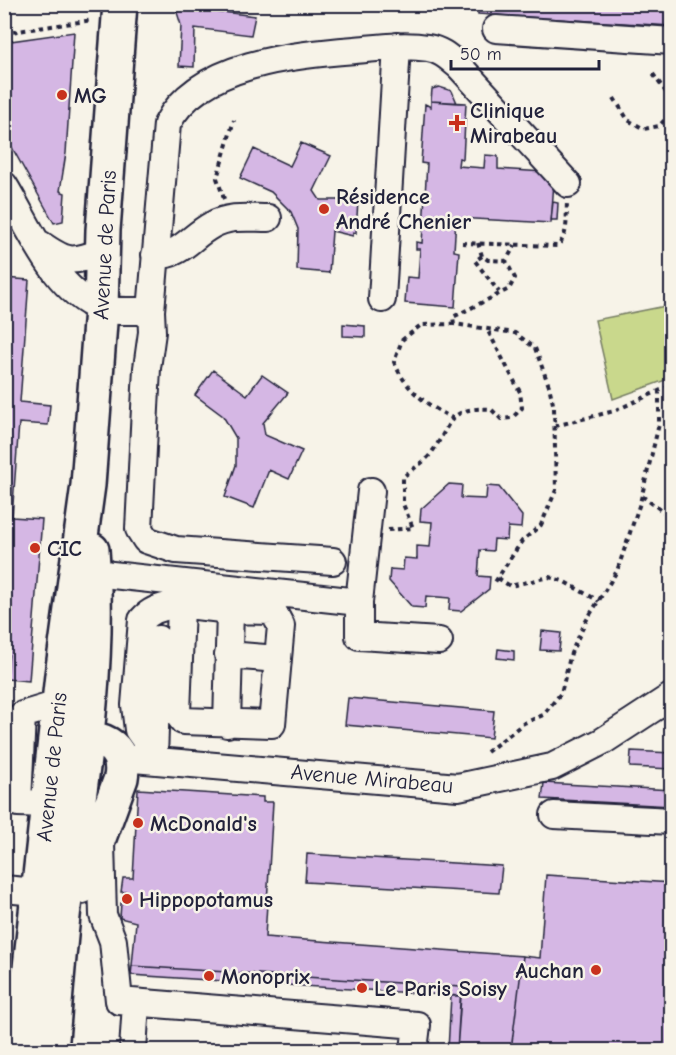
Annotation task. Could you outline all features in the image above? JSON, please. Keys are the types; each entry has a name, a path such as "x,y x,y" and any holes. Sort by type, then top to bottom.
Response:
{"main road":[{"name":"Avenue de Paris","path":"51,1050 62,936 51,893 47,804 58,704 88,485 120,10"},
{"name":"Avenue de Paris","path":"21,1050 51,893 106,746 92,701 95,625 88,485"},
{"path":"54,741 106,746 121,778 62,936"}],"street":[{"path":"496,29 672,41"},
{"path":"382,298 397,46"},
{"path":"333,561 176,550 146,540 139,529 155,255 167,124 173,112 209,83 256,65 302,54 397,46 428,48 445,54 568,184"},
{"path":"4,185 16,225 62,260 76,261 102,252"},
{"path":"155,255 168,256 212,225 236,218 268,218"},
{"path":"39,244 56,276 73,292 101,309 151,311"},
{"path":"371,491 359,602 359,636 439,641"},
{"path":"94,573 359,602"},
{"path":"154,758 138,730 135,705 142,620 151,610 169,605 273,611 280,626 272,724 183,721 177,712 181,606"},
{"path":"226,724 230,610"},
{"path":"154,758 158,639"},
{"path":"228,655 278,659"},
{"name":"Avenue Mirabeau","path":"106,746 154,758 458,787 512,778 552,767 593,747 672,696"},
{"path":"47,804 18,803 22,715 58,704"},
{"path":"554,815 672,821"},
{"path":"100,834 103,915 112,941 119,1001 417,1025 414,1050"},
{"path":"4,889 51,893"},
{"path":"133,1050 136,1003"}],"path":[{"path":"4,33 120,10"},
{"path":"614,98 628,120 644,129 659,126 671,113 668,94 653,74"},
{"path":"234,120 218,178 222,196 236,218"},
{"path":"462,243 556,246 562,241 565,232 568,184"},
{"path":"478,243 482,255 488,260 506,261"},
{"path":"506,261 514,245"},
{"path":"482,255 475,261 499,292"},
{"path":"454,324 453,317 476,308 499,292 509,289 514,278 506,261"},
{"path":"454,419 421,401 401,379 394,362 402,340 421,325 454,324 488,331 515,333 536,348 549,386 555,426 556,490 541,525 522,541 496,580 510,586 549,577 563,580 599,601"},
{"path":"367,531 413,528 403,504 403,477 428,457 454,419 467,408 491,409 501,419 512,417 522,408 520,392 488,331"},
{"path":"555,426 614,411 672,385"},
{"path":"487,752 524,723 543,715 561,693 572,653 586,621 617,571 642,496 659,424 659,390"},
{"path":"642,496 669,516"}],"green space":[{"path":"671,305 671,378 613,399 595,320"}],"building":[{"path":"194,4 222,4 222,13 194,9"},
{"path":"478,4 672,4 672,26 478,14"},
{"path":"175,6 255,16 251,35 195,28 194,67 179,66 181,25"},
{"path":"74,32 66,153 60,191 65,193 63,221 54,223 4,133 4,42"},
{"path":"439,87 452,91 457,103 431,101 432,89"},
{"path":"431,101 466,103 463,159 459,158 458,166 484,168 485,155 498,156 498,169 544,172 554,182 551,223 456,218 454,251 459,252 455,307 405,303 407,277 418,278 420,249 416,249 416,242 422,243 427,164 421,163 425,104 431,107"},
{"name":"Résidence André Chenier","path":"301,143 331,156 314,191 320,200 358,200 356,233 353,232 353,236 332,231 329,273 297,270 298,229 291,212 271,192 240,178 254,149 290,166"},
{"path":"553,202 558,203 557,220 551,220"},
{"path":"4,278 29,280 20,402 50,405 48,425 19,423 12,517 42,519 29,681 7,679 10,636 4,635"},
{"path":"343,324 365,326 365,337 343,336"},
{"path":"213,370 247,395 262,375 288,393 263,423 265,435 302,451 289,479 269,470 254,508 225,497 236,465 236,438 223,416 195,395"},
{"path":"449,484 462,485 461,498 486,499 487,486 499,487 522,516 521,528 508,527 507,540 494,539 493,551 480,550 478,576 490,577 489,589 461,611 449,610 450,598 426,596 425,608 412,607 389,581 390,569 403,570 404,558 417,559 417,546 430,547 432,522 420,521 421,509"},
{"path":"542,631 561,633 559,651 540,650"},
{"path":"498,649 514,651 514,660 497,658"},
{"path":"348,698 494,711 491,738 345,725"},
{"path":"631,751 672,753 672,769 630,767"},
{"path":"544,783 672,790 672,806 542,799"},
{"path":"138,789 263,797 263,802 273,802 265,937 523,956 511,1050 457,1050 461,987 132,966 136,922 120,918 121,903 125,903 126,892 121,892 123,878 133,878"},
{"path":"307,854 502,866 499,893 305,882"},
{"name":"Auchan","path":"546,875 672,883 672,983 667,1050 511,1050 523,956 540,958"},
{"path":"132,966 461,987 461,996 131,975"},
{"path":"451,996 461,996 457,1050 448,1050"}],"place":[{"name":"MG","path":"62,95"},
{"name":"Clinique Mirabeau","path":"457,123"},
{"name":"Résidence André Chenier","path":"324,209"},
{"name":"CIC","path":"35,548"},
{"name":"McDonald's","path":"138,823"},
{"name":"Hippopotamus","path":"127,899"},
{"name":"Auchan","path":"596,970"},
{"name":"Monoprix","path":"209,976"},
{"name":"Le Paris Soisy","path":"362,988"}]}
